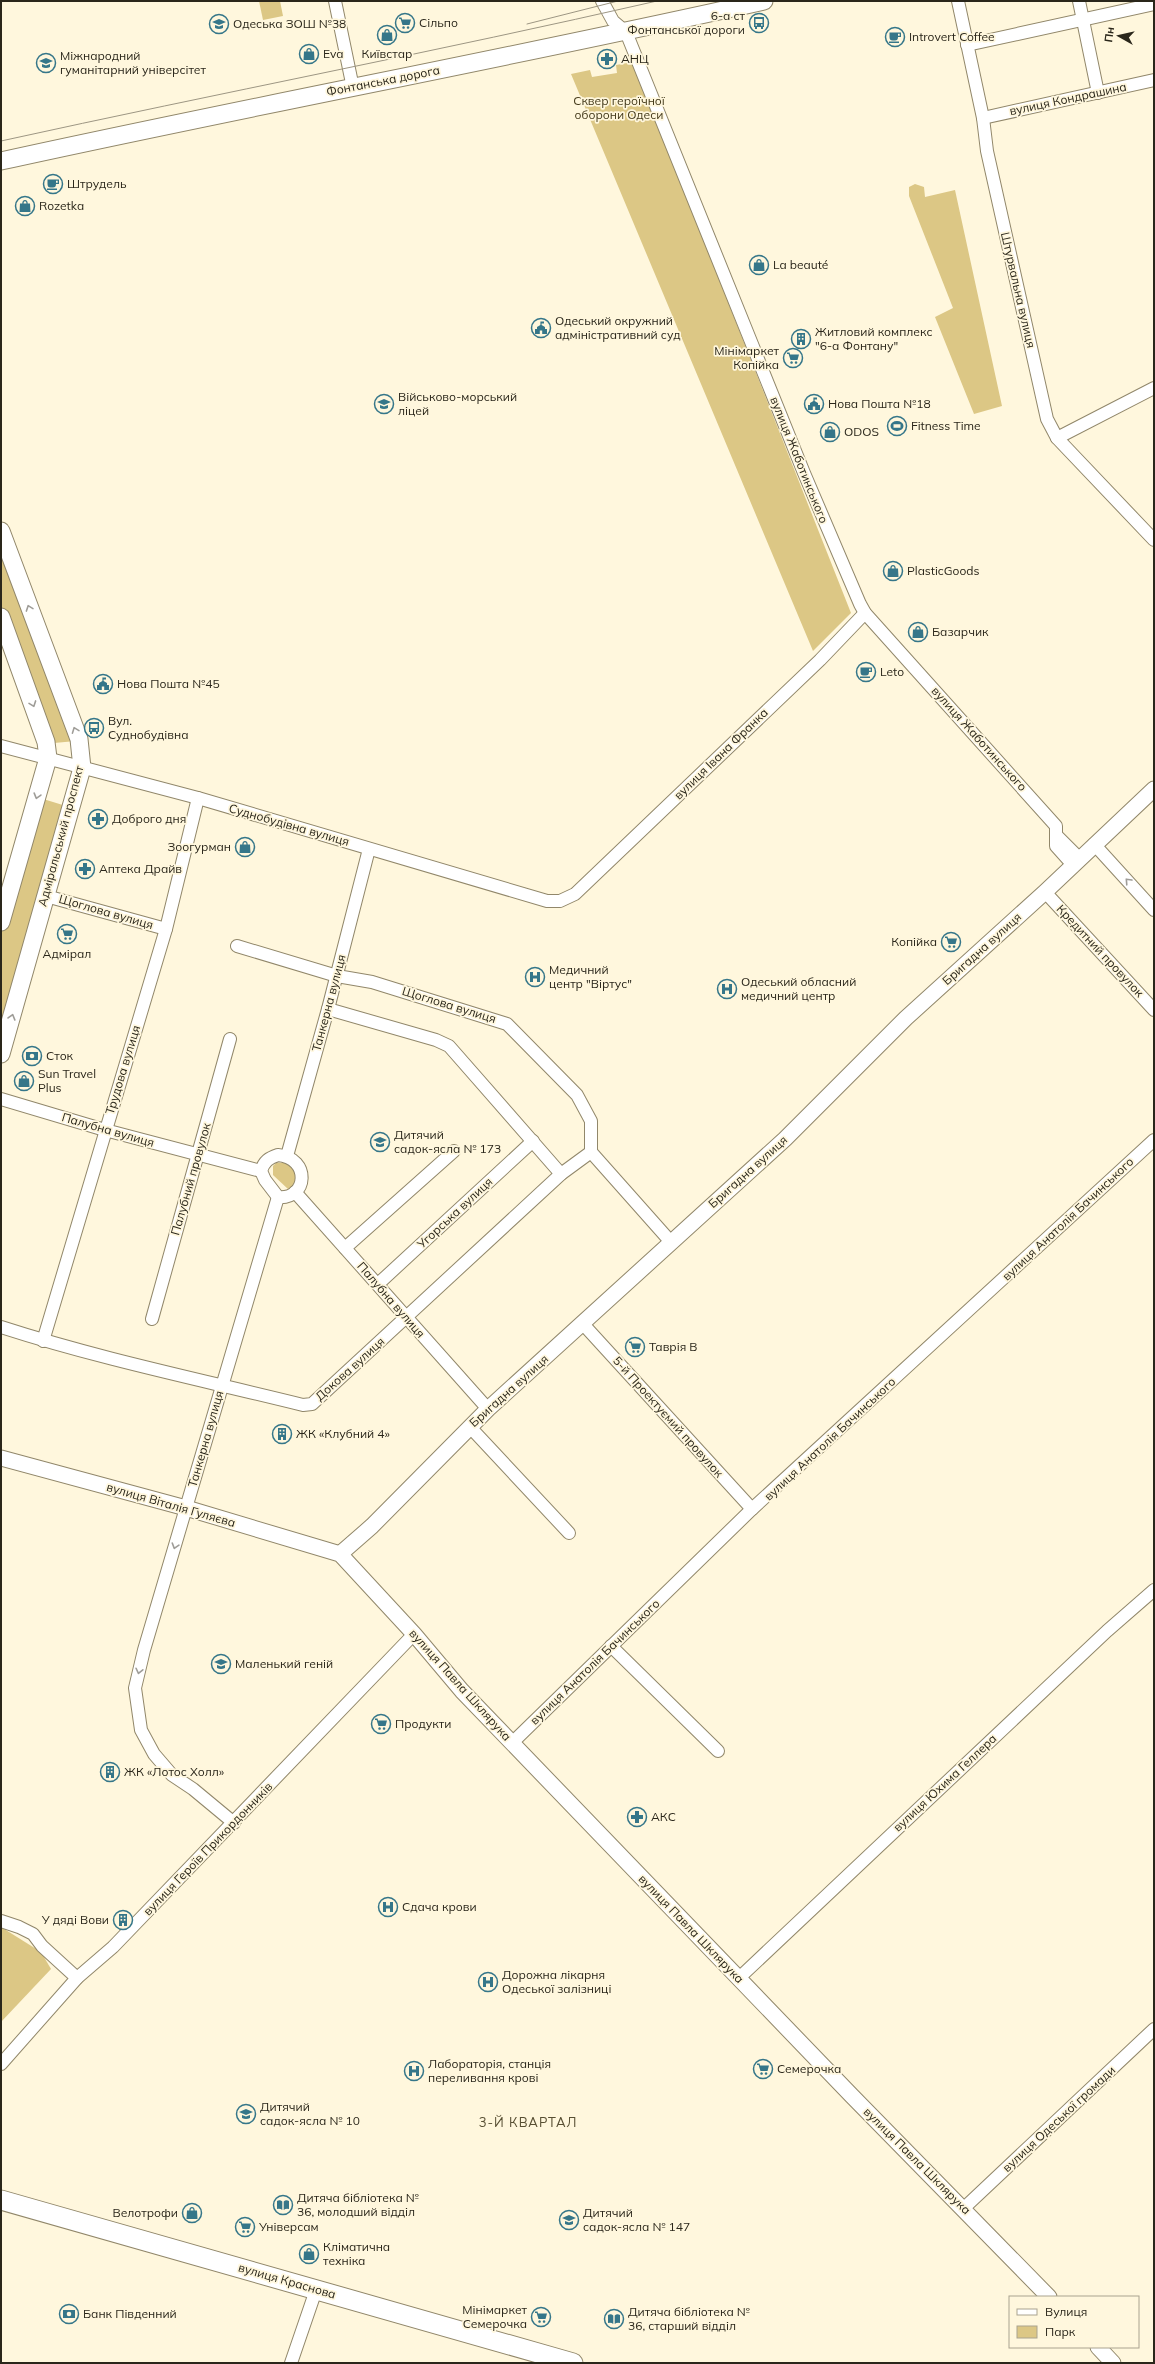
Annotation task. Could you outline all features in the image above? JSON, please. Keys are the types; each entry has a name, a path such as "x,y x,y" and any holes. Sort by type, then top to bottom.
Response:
{"main road":[{"name":"Фонтанська дорога","path":"1,161 147,129 626,32 764,1"},
{"name":"Адміральський проспект","path":"1,531 79,739 82,768 1,1054"},
{"path":"1,617 46,742 48,758 7,880 1,922"},
{"name":"вулиця Краснова","path":"1,2200 316,2290 540,2358 572,2363"}],"street":[{"path":"335,1 353,88"},
{"path":"602,1 613,21 626,32"},
{"name":"Штурвальна вулиця","path":"958,1 983,118 987,152 1047,419 1057,438 1154,540"},
{"path":"1079,1 1098,93"},
{"path":"967,45 1154,4"},
{"name":"вулиця Жаботинського","path":"626,32 807,481 850,583 865,613 1056,826 1056,846 1076,861"},
{"name":"вулиця Кондрашина","path":"983,118 1154,80"},
{"path":"1057,438 1154,388"},
{"name":"вулиця Івана Франка","path":"575,894 820,660 865,613"},
{"name":"Суднобудівна вулиця","path":"1,746 198,798 547,901 560,900 575,894"},
{"name":"Бригадна вулиця","path":"340,1554 372,1526 488,1409 583,1324 670,1241 785,1139 906,1018 1045,892 1076,861 1154,789"},
{"name":"Трудова вулиця","path":"43,1341 166,929 198,798"},
{"path":"1094,844 1154,910"},
{"name":"Танкерна вулиця","path":"287,1156 337,976 370,849"},
{"name":"Кредитний провулок","path":"1045,892 1154,1010"},
{"name":"Щоглова вулиця","path":"46,896 166,929"},
{"name":"Щоглова вулиця","path":"237,946 337,976 372,982 507,1024 577,1095 591,1121 591,1152"},
{"path":"328,1009 436,1040 449,1046 561,1174"},
{"name":"Палубний провулок","path":"152,1319 230,1040"},
{"name":"Палубна вулиця","path":"1,1099 105,1130 261,1171"},
{"name":"вулиця Анатолія Бачинського","path":"512,1743 752,1509 1154,1140"},
{"name":"Угорська вулиця","path":"378,1284 533,1141"},
{"path":"345,1248 454,1150"},
{"path":"591,1152 670,1241"},
{"name":"Докова вулиця","path":"1,1327 43,1341 153,1370 303,1405 312,1404 561,1174 591,1152"},
{"path":"278,1155 287,1156 295,1160 301,1168 302,1177 300,1186 295,1192 286,1197 278,1196 265,1180 261,1171 264,1163 270,1158 278,1155"},
{"name":"Палубна вулиця","path":"295,1192 488,1409"},
{"name":"Танкерна вулиця","path":"234,1823 193,1789 172,1775 154,1754 141,1730 136,1688 144,1650 278,1196"},
{"name":"5-й Проектуємий провулок","path":"583,1324 752,1509"},
{"path":"470,1427 569,1533"},
{"name":"вулиця Віталія Гуляєва","path":"1,1458 186,1508 340,1554"},
{"name":"вулиця Павла Шклярука","path":"340,1554 414,1634 462,1691 1049,2296"},
{"name":"вулиця Юхима Геллера","path":"739,1978 1096,1642 1154,1590"},
{"name":"вулиця Героїв Прикордонників","path":"1,2064 77,1978 113,1947 234,1823 414,1634"},
{"path":"611,1646 718,1751"},
{"path":"1,1921 20,1927 33,1934 42,1946 77,1978"},
{"name":"вулиця Одеської громади","path":"964,2208 1154,2029"},
{"path":"291,2363 316,2290"},
{"path":"1099,2348 1114,2363"}],"green space":[{"path":"259,1 280,1 283,16 263,20"},
{"name":"Сквер героїчної оборони Одеси","path":"633,62 851,613 813,651 571,74 590,70 592,77 617,73 616,65"},
{"path":"915,184 924,187 925,197 955,190 1002,406 974,414 935,317 953,308 909,196 909,187"},
{"path":"1,545 76,741 54,743 1,605"},
{"path":"40,798 66,806 1,1037 1,934"},
{"path":"276,1163 288,1163 294,1166 297,1182 289,1190 273,1175 273,1166"},
{"path":"1,1927 41,1952 51,1969 1,2022"}],"tram line":[{"path":"527,24 618,1"},
{"path":"1,141 657,1"}],"place":[{"name":"Сільпо","path":"405,23"},
{"name":"6-а ст Фонтанської дороги","path":"759,23"},
{"name":"Одеська ЗОШ №38","path":"219,24"},
{"name":"Київстар","path":"387,35"},
{"name":"Introvert Coffee","path":"895,37"},
{"name":"Eva","path":"309,54"},
{"name":"АНЦ","path":"607,59"},
{"name":"Міжнародний гуманітарний універсітет","path":"46,63"},
{"name":"Штрудель","path":"53,184"},
{"name":"Rozetka","path":"25,206"},
{"name":"La beauté","path":"759,265"},
{"name":"Одеський окружний адміністративний суд","path":"541,328"},
{"name":"Житловий комплекс \"6-а Фонтану\"","path":"801,339"},
{"name":"Мінімаркет Копійка","path":"793,358"},
{"name":"Військово-морський ліцей","path":"384,404"},
{"name":"Нова Пошта №18","path":"814,404"},
{"name":"Fitness Time","path":"897,426"},
{"name":"ODOS","path":"830,432"},
{"name":"PlasticGoods","path":"893,571"},
{"name":"Базарчик","path":"918,632"},
{"name":"Leto","path":"866,672"},
{"name":"Нова Пошта №45","path":"103,684"},
{"name":"Вул. Суднобудівна","path":"94,728"},
{"name":"Доброго дня","path":"98,819"},
{"name":"Зоогурман","path":"245,847"},
{"name":"Аптека Драйв","path":"85,869"},
{"name":"Адмірал","path":"67,934"},
{"name":"Копійка","path":"951,942"},
{"name":"Медичний центр \"Віртус\"","path":"535,977"},
{"name":"Одеський обласний медичний центр","path":"727,989"},
{"name":"Сток","path":"32,1056"},
{"name":"Sun Travel Plus","path":"24,1081"},
{"name":"Дитячий садок-ясла № 173","path":"380,1142"},
{"name":"Таврія В","path":"635,1347"},
{"name":"ЖК «Клубний 4»","path":"282,1434"},
{"name":"Маленький геній","path":"221,1664"},
{"name":"Продукти","path":"381,1724"},
{"name":"ЖК «Лотос Холл»","path":"110,1772"},
{"name":"АКС","path":"637,1817"},
{"name":"Сдача крови","path":"388,1907"},
{"name":"У дяді Вови","path":"123,1920"},
{"name":"Дорожна лікарня Одеської залізниці","path":"488,1982"},
{"name":"Семерочка","path":"763,2069"},
{"name":"Лабораторія, станція переливання крові","path":"414,2071"},
{"name":"Дитячий садок-ясла № 10","path":"246,2114"},
{"name":"Дитяча бібліотека № 36, молодший відділ","path":"283,2205"},
{"name":"Велотрофи","path":"192,2213"},
{"name":"Дитячий садок-ясла № 147","path":"569,2220"},
{"name":"Універсам","path":"245,2227"},
{"name":"Кліматична техніка","path":"309,2254"},
{"name":"Банк Південний","path":"69,2314"},
{"name":"Мінімаркет Семерочка","path":"541,2317"},
{"name":"Дитяча бібліотека № 36, старший відділ","path":"614,2319"}],"district":[{"name":"3-Й КВАРТАЛ","path":"528,2122"}]}
